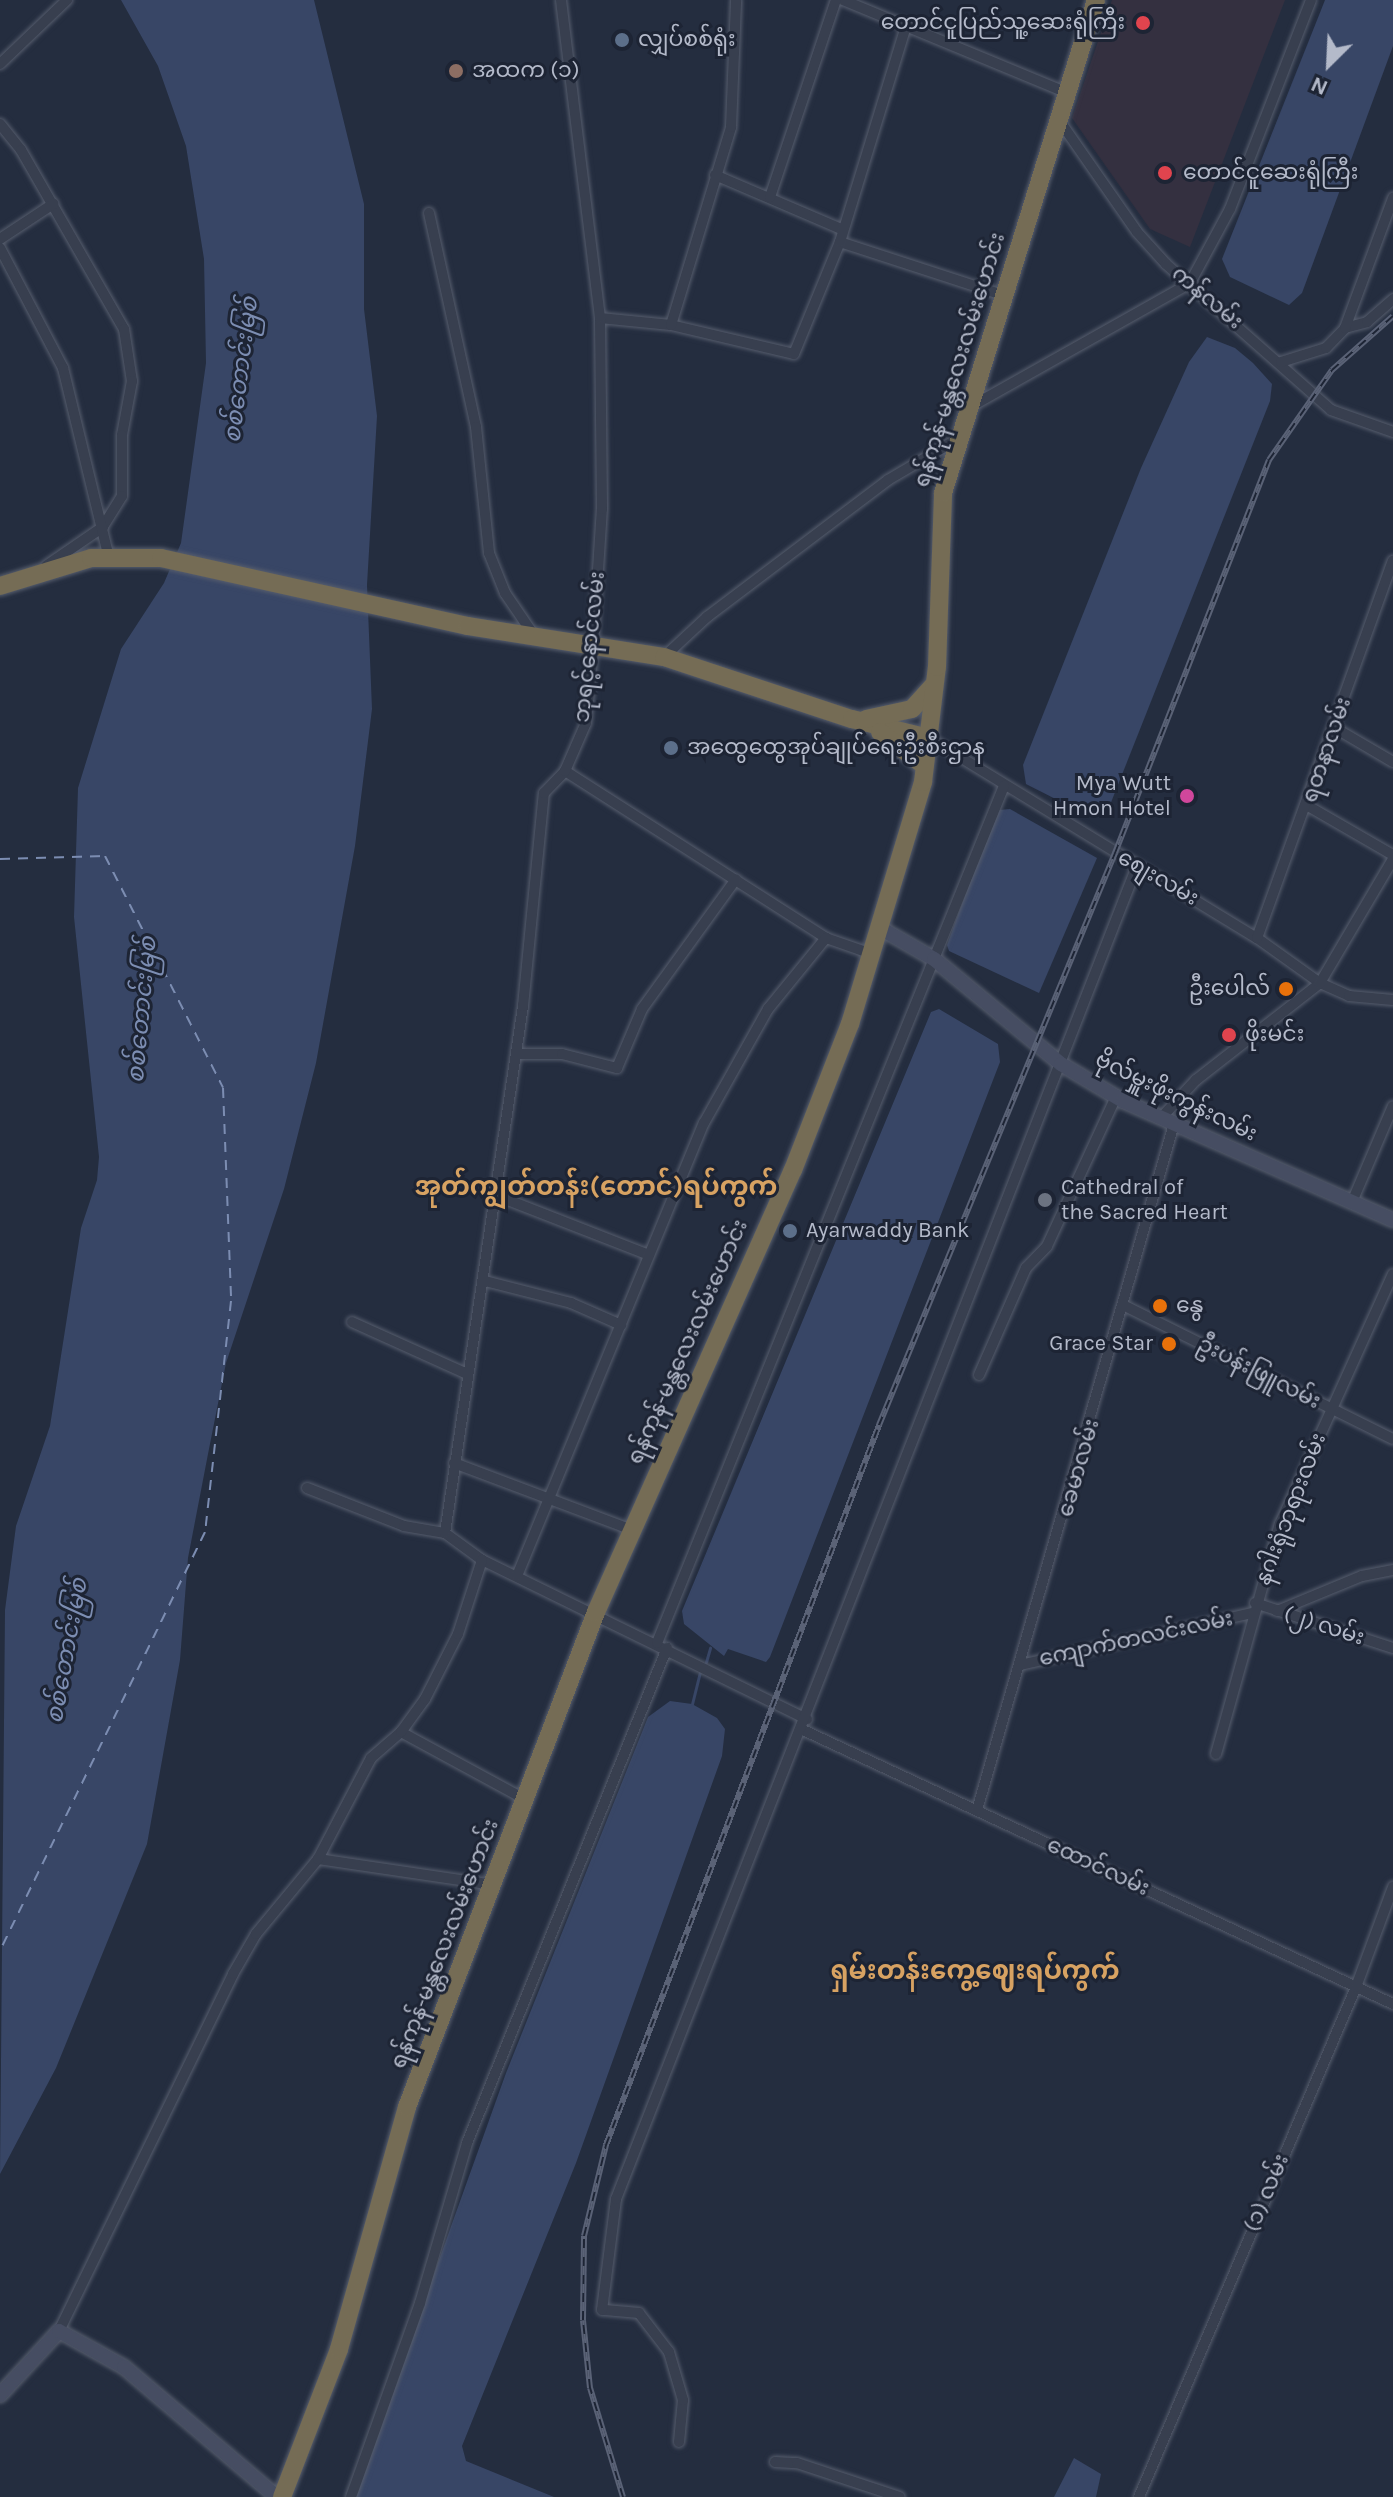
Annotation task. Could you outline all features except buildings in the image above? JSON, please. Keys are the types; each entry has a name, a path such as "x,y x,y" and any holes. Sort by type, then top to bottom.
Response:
{"highway":[{"name":"ရန်ကုန်-မန္တလေးလမ်းဟောင်း","path":"280,2497 339,2349 407,2107 596,1612 831,1081 880,928 925,766 941,601 938,535 956,440 1096,0"},
{"path":"0,586 38,571 109,558 161,558 468,626 664,657 852,719 929,738"},
{"path":"852,719 912,709 935,684"},
{"path":"852,719 881,733 925,766"}],"street":[{"path":"0,64 67,0"},
{"name":"ဘုရင့်နောင်လမ်း","path":"445,1533 517,1054 544,793 565,771 586,723 593,647 602,509 600,318 561,0"},
{"path":"671,325 731,127 736,0"},
{"path":"770,197 836,0"},
{"path":"843,0 1068,93"},
{"path":"966,409 1190,283 1230,209 1311,0"},
{"path":"600,318 671,325 794,354 840,242 841,229 906,26"},
{"name":"ကန်လမ်း","path":"1059,120 1137,232 1190,283 1331,410 1393,432"},
{"path":"0,124 53,204 124,329 132,381 122,435 122,496 103,527 38,571"},
{"path":"715,175 841,229"},
{"path":"1281,362 1326,348 1345,328 1393,198"},
{"path":"0,239 53,204"},
{"path":"429,213 476,427 489,553 505,593 536,638"},
{"path":"840,242 1002,295"},
{"path":"0,248 63,368 109,558"},
{"path":"1345,328 1367,322 1393,299"},
{"path":"664,657 707,617 888,480 956,440"},
{"name":"ရတနာလမ်း","path":"1257,938 1308,806 1393,561"},
{"path":"1335,728 1393,762"},
{"name":"စျေးလမ်း","path":"929,738 1257,938 1320,983 1349,996 1393,1000"},
{"path":"565,771 826,938 872,954"},
{"path":"351,2497 420,2303 467,2143 1004,786"},
{"path":"1168,1121 1196,1080 1320,983 1393,857 1308,806"},
{"path":"679,2442 683,2400 669,2352 639,2313 602,2310 608,2232 635,2146 803,1730 1137,866"},
{"path":"517,1054 562,1054 617,1068 642,1009 736,879"},
{"name":"ဗိုလ်မှူးဖိုးကွန်းလမ်း","path":"880,928 934,959 1061,1064 1116,1097 1393,1220"},
{"path":"517,1576 704,1123 768,1009 826,938"},
{"path":"979,1375 1019,1281 1047,1246 1116,1097"},
{"path":"1352,1202 1393,1106"},
{"name":"ခေမာလမ်း","path":"977,1810 1125,1306 1168,1121"},
{"path":"495,1195 649,1255"},
{"name":"နဂါးရုံဘုရားလမ်း","path":"1216,1754 1254,1608 1280,1524 1393,1274"},
{"path":"485,1281 571,1303 621,1325"},
{"name":"ဦးပန်းဖြူလမ်း","path":"1125,1306 1393,1439"},
{"path":"352,1322 467,1374"},
{"path":"454,1463 632,1530"},
{"path":"307,1488 404,1526 445,1533 482,1560 596,1612 807,1719"},
{"path":"0,2395 59,2331 233,1974 256,1934 318,1859 371,1758 401,1732 458,1634 482,1560"},
{"path":"1277,1611 1362,1576 1393,1570"},
{"name":"ကျောက်တလင်းလမ်း","path":"1020,1665 1254,1608"},
{"name":"(၂) လမ်း","path":"1254,1608 1277,1611 1393,1648"},
{"name":"ထောင်လမ်း","path":"803,1730 1393,2004"},
{"path":"401,1732 526,1800"},
{"path":"318,1859 494,1885"},
{"name":"(၁) လမ်း","path":"1139,2497 1356,1987 1393,1887"},
{"path":"59,2331 124,2367 280,2497"},
{"path":"775,2462 797,2463 900,2497"}],"shaded area":[{"name":"တောင်ငူဆေးရုံကြီး","path":"1112,0 1285,0 1190,247 1150,229 1072,118"}],"water":[{"name":"စစ်တောင်းမြစ်","path":"121,0 314,0 364,204 364,309 377,416 367,585 372,709 355,846 316,1063 284,1189 226,1363 188,1558 180,1660 147,1844 56,2068 0,2174 5,1610 16,1526 50,1426 81,1228 97,1180 99,1157 74,917 78,788 121,649 164,583 181,543 206,363 204,259 186,146 158,66"},
{"path":"1325,0 1393,0 1393,46 1302,293 1289,305 1230,277 1222,259"},
{"path":"1207,337 1235,348 1253,363 1272,384 1270,401 1108,810 1085,814 1026,784 1023,765 1141,468 1189,362"},
{"path":"1010,809 1097,858 1039,993 949,951 947,945 993,819 999,810"},
{"path":"939,1009 998,1044 1000,1062 770,1657 766,1662 728,1649 724,1656 684,1624 682,1611 931,1012"},
{"path":"670,1701 692,1704 717,1718 725,1729 722,1756 576,2163 462,2446 466,2461 554,2497 354,2497 506,2073 648,1717"},
{"path":"1074,2458 1101,2474 1096,2497 1054,2497"}],"waterway":[{"path":"706,1662 710,1648"},
{"path":"692,1704 700,1673"}],"ferry route":[{"path":"0,859 105,856 223,1088 231,1301 205,1532 0,1951"}],"railway":[{"path":"623,2497 590,2388 583,2320 584,2236 606,2145 879,1425 1115,853 1269,460 1332,370 1393,316"}],"place":[{"name":"တောင်ငူပြည်သူ့ဆေးရုံကြီး","path":"1143,23"},
{"name":"လျှပ်စစ်ရုံး","path":"622,40"},
{"name":"အထက (၁)","path":"456,71"},
{"name":"တောင်ငူဆေးရုံကြီး","path":"1165,173"},
{"name":"အထွေထွေအုပ်ချုပ်ရေးဦးစီးဌာန","path":"671,748"},
{"name":"Mya Wutt Hmon Hotel","path":"1187,796"},
{"name":"ဦးပေါလ်","path":"1286,989"},
{"name":"ဖိုးမင်း","path":"1229,1035"},
{"name":"Cathedral of the Sacred Heart","path":"1045,1200"},
{"name":"Ayarwaddy Bank","path":"790,1231"},
{"name":"နွေ","path":"1160,1306"},
{"name":"Grace Star","path":"1169,1344"}],"district":[{"name":"အုတ်ကျွတ်တန်း(တောင်)ရပ်ကွက်","path":"596,1187"},
{"name":"ရှမ်းတန်းကွေ့ဈေးရပ်ကွက်","path":"975,1971"}]}
